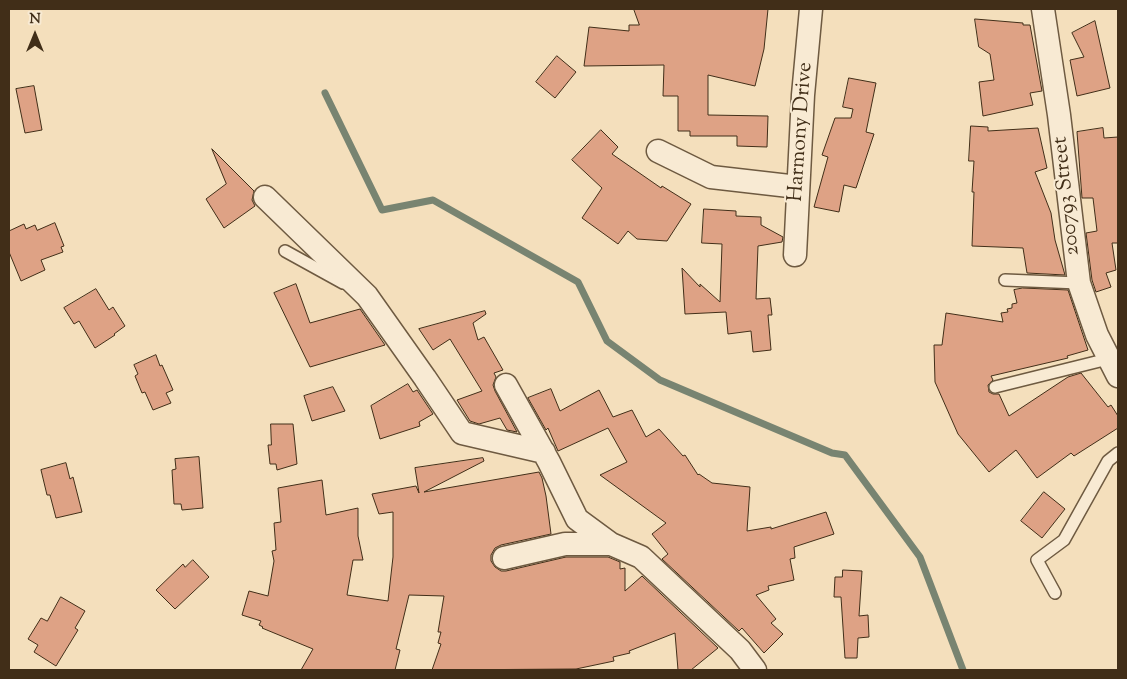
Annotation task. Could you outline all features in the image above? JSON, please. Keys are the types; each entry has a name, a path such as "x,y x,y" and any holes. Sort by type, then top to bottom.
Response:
{"street":[{"name":"Harmony Drive","path":"795,255 802,95 811,9"},
{"name":"200793 Street","path":"1043,9 1059,115 1078,282 1087,310 1113,367"},
{"path":"658,151 711,177 798,187"},
{"path":"265,197 367,296 462,433 544,452"},
{"path":"506,385 544,452 577,519 611,544 641,556 740,650 755,670"},
{"path":"504,558 565,544 611,544"}],"lane":[{"path":"285,251 367,296"},
{"path":"1005,280 1078,282"},
{"path":"995,388 1113,367"},
{"path":"1055,593 1037,560 1064,540 1108,461 1118,453"}],"building":[{"path":"634,9 768,9 764,49 755,86 708,75 708,115 768,116 767,147 737,146 737,136 690,136 690,131 678,131 678,96 663,96 664,65 584,66 589,27 629,31 629,25 639,25"},
{"path":"975,19 1030,25 1042,91 1030,93 1033,105 983,116 979,82 994,80 990,54 979,47"},
{"path":"1095,21 1110,88 1077,96 1070,60 1084,57 1072,33"},
{"path":"557,56 576,72 555,98 536,82"},
{"path":"849,78 876,83 866,132 874,134 856,188 844,185 839,212 814,207 828,157 822,155 835,118 851,118 853,109 843,107"},
{"path":"34,86 42,130 25,133 16,89"},
{"path":"971,126 988,127 988,131 1038,128 1047,168 1035,172 1051,213 1055,240 1065,275 1027,273 1023,248 972,246 974,161 969,161"},
{"path":"1103,128 1104,138 1118,137 1118,243 1112,243 1116,270 1106,273 1111,287 1096,292 1092,280 1086,233 1097,231 1093,198 1082,198 1077,132"},
{"path":"601,130 618,147 612,154 661,188 662,186 691,204 667,241 637,239 628,231 618,244 582,218 602,188 572,160"},
{"path":"212,149 254,191 252,200 255,206 224,228 206,199 226,184"},
{"path":"704,209 736,211 736,216 761,217 761,225 783,237 782,242 758,246 756,299 770,298 772,315 768,315 771,350 753,352 751,331 728,334 726,312 685,314 682,268 700,287 700,284 720,302 722,244 702,243"},
{"path":"55,223 64,246 61,247 63,252 41,260 45,270 21,281 9,252 9,231 24,224 26,229 35,225 37,230"},
{"path":"296,284 310,323 360,309 385,345 310,367 274,293"},
{"path":"1023,288 1068,290 1088,350 1067,356 1068,358 991,376 993,380 988,385 989,392 999,394 1009,416 1068,377 1081,373 1108,407 1111,405 1118,416 1118,428 1074,456 1071,453 1037,478 1016,450 989,472 958,434 935,382 934,345 942,345 946,313 1003,322 1001,313 1008,312 1007,309 1012,308 1012,304 1017,303 1014,290"},
{"path":"96,289 109,310 113,307 125,326 95,348 79,321 74,324 64,308"},
{"path":"485,311 486,314 473,323 478,340 484,337 503,370 494,373 496,377 493,385 517,432 507,430 500,418 479,424 470,421 457,400 482,391 450,339 433,350 419,329"},
{"path":"156,355 173,390 166,393 171,403 153,410 145,392 142,393 135,376 138,374 134,365"},
{"path":"408,384 413,392 417,390 433,414 419,422 420,426 380,439 371,406"},
{"path":"333,387 345,411 312,421 304,396"},
{"path":"551,389 560,411 599,390 613,417 632,410 646,437 659,429 683,456 685,455 698,475 712,483 750,487 747,531 771,527 771,529 826,512 834,534 794,547 795,558 790,559 794,580 768,586 769,590 756,595 776,619 771,623 783,634 764,653 742,628 739,631 662,559 668,554 652,534 666,523 600,475 627,462 608,428 558,451 548,428 546,430 528,398"},
{"path":"271,424 293,424 297,464 277,470 276,464 270,464 268,445 271,445"},
{"path":"199,457 203,508 182,510 181,504 174,504 172,470 176,469 175,459"},
{"path":"483,458 484,461 424,492 539,472 546,496 551,534 495,548 491,555 491,561 495,567 501,571 506,571 566,557 608,557 620,562 620,569 625,568 625,591 642,576 718,648 691,670 678,670 675,633 629,651 630,653 613,657 614,661 576,669 432,670 441,644 438,643 441,632 438,632 444,596 409,595 396,649 400,650 395,670 301,670 313,649 262,628 259,625 261,621 242,615 249,591 268,596 274,561 272,551 276,550 274,523 281,522 278,488 322,480 326,515 358,508 358,536 363,560 353,560 347,595 388,601 393,557 393,512 379,514 372,494 416,486 419,493 415,468"},
{"path":"66,463 70,479 73,477 82,512 56,518 50,495 47,495 41,470"},
{"path":"1044,492 1065,509 1042,538 1021,521"},
{"path":"193,560 209,577 175,609 156,590 183,564 185,567"},
{"path":"843,570 862,571 859,616 868,615 869,637 858,638 857,658 845,658 841,597 834,597 835,577 842,577"},
{"path":"61,597 85,611 75,628 78,630 56,666 34,652 38,645 28,639 41,618 47,621"}],"waterway":[{"path":"325,93 382,210 433,200 578,282 607,341 660,380 832,453 845,455 920,557 963,670"}]}
